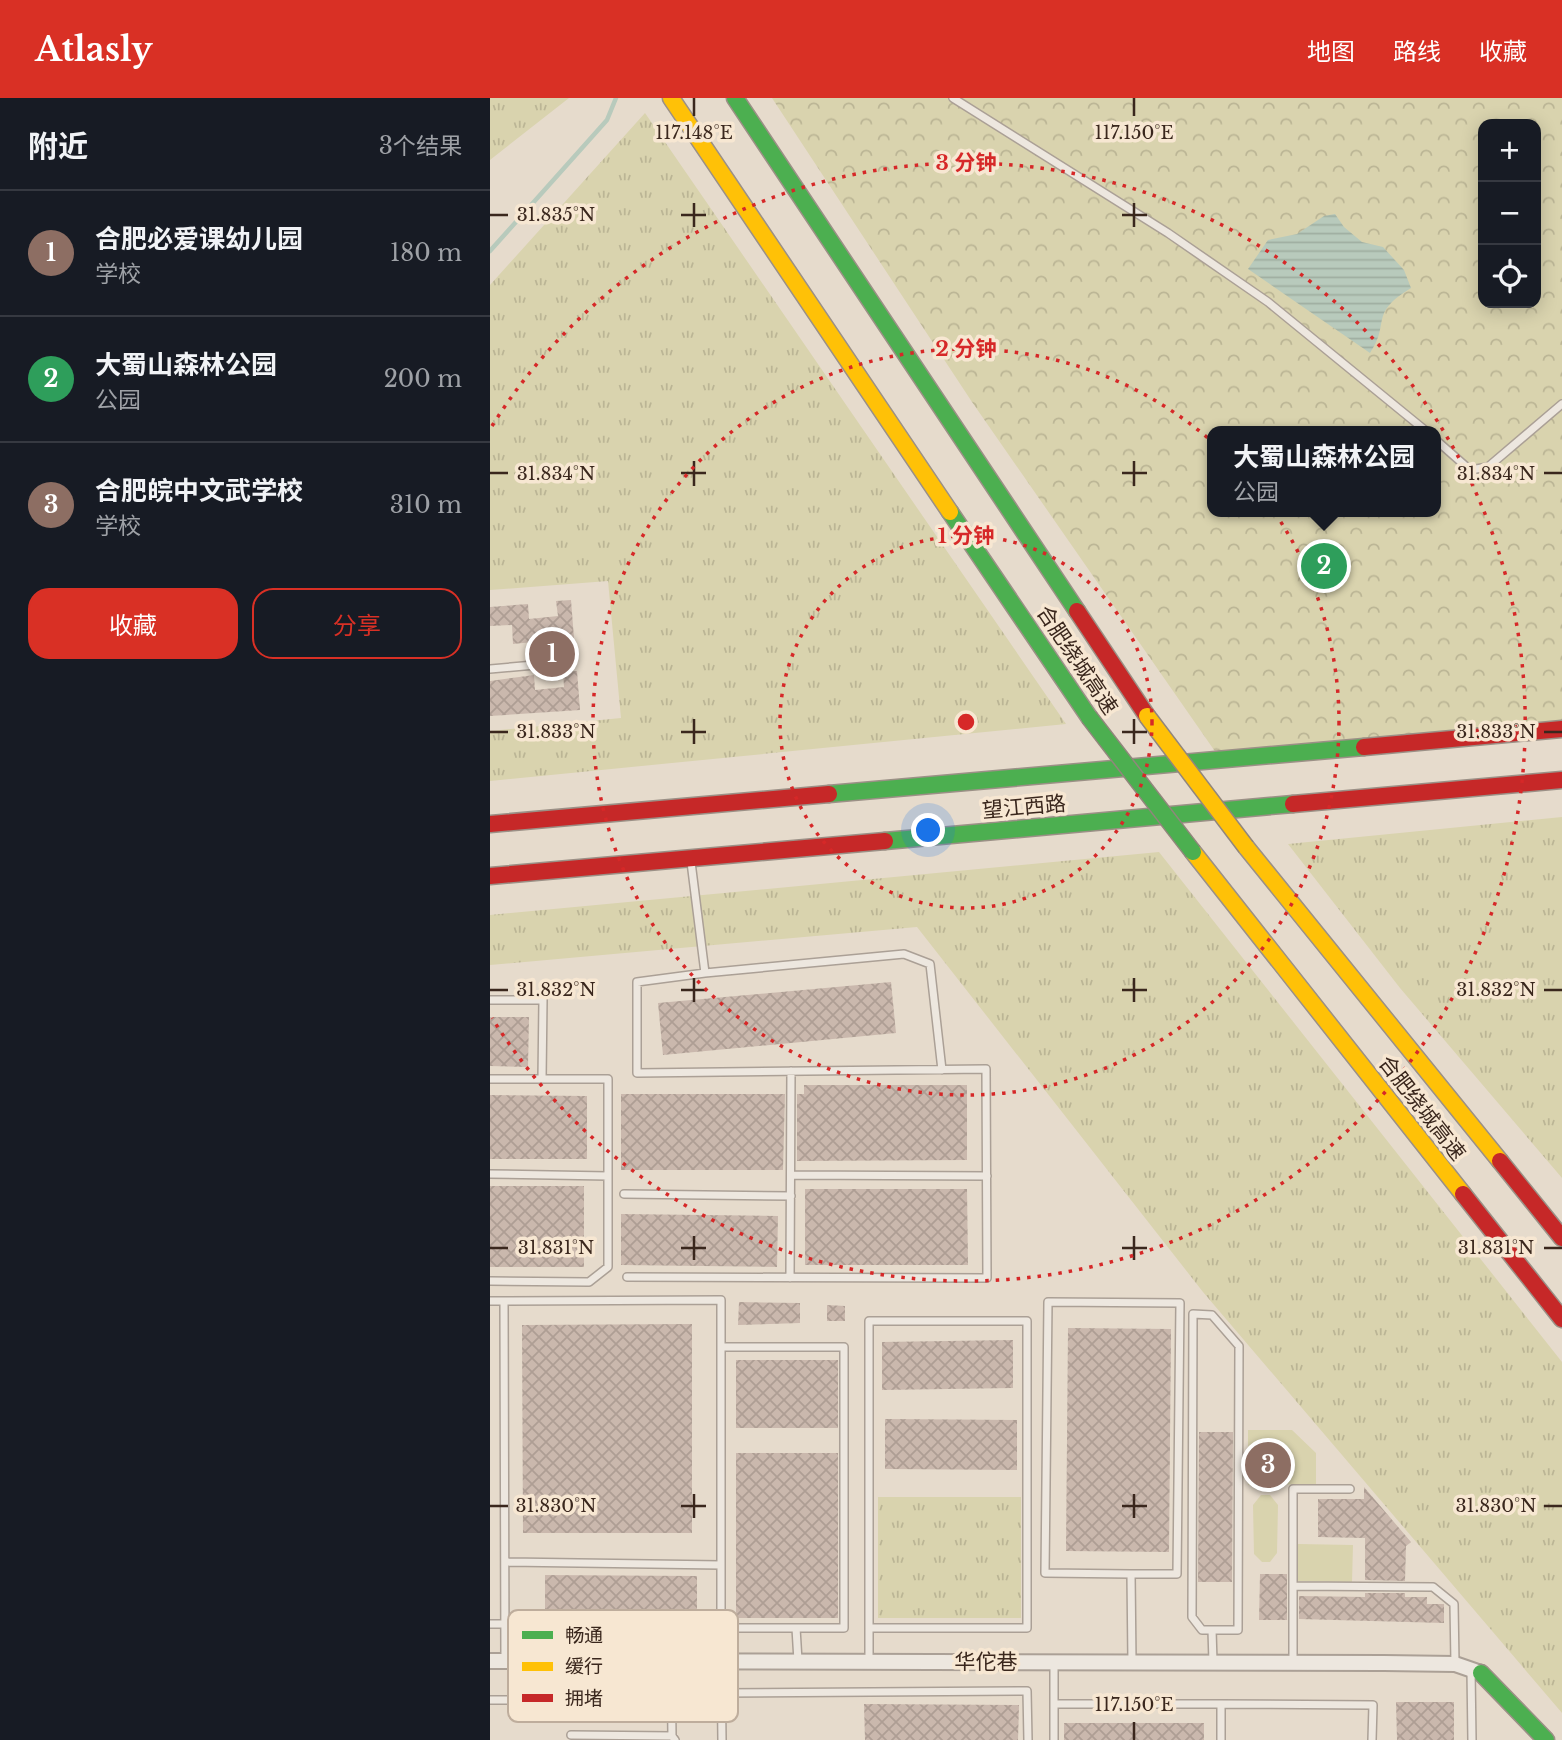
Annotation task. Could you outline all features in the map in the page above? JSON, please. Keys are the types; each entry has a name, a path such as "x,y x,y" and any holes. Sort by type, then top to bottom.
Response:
{"main road":[{"name":"合肥绕城高速","path":"671,98 1089,717 1562,1319"},
{"name":"合肥绕城高速","path":"735,98 1147,716 1246,846 1562,1238"},
{"name":"望江西路","path":"490,824 1562,729"},
{"name":"望江西路","path":"490,876 1562,780"},
{"path":"1476,1671 1546,1740"}],"street":[{"name":"华佗巷","path":"738,1662 1455,1664 1476,1671"}],"lane":[{"path":"953,98 1168,233 1268,302 1420,426"},
{"path":"1441,444 1470,470 1488,467 1562,404"},
{"path":"490,669 568,662"},
{"path":"690,858 705,972"},
{"path":"627,1278 987,1278 986,1069 942,1070 637,1073 637,982 705,972 904,954 930,964 942,1070"},
{"path":"490,1000 543,1000 542,1079"},
{"path":"790,1278 791,1071"},
{"path":"490,1079 608,1079 608,1267 589,1282 490,1281"},
{"path":"490,1174 608,1176"},
{"path":"791,1175 987,1176"},
{"path":"624,1194 790,1196"},
{"path":"490,1301 721,1300 721,1610"},
{"path":"498,1661 505,1624 504,1301"},
{"path":"1048,1302 1180,1303 1177,1574 1131,1574 1045,1573 1048,1302"},
{"path":"1193,1314 1212,1315 1239,1346 1238,1630 1212,1630 1202,1630 1192,1617 1193,1314"},
{"path":"869,1628 1027,1628 1027,1321 869,1321 869,1628 869,1662"},
{"path":"721,1347 844,1347 844,1628 738,1628"},
{"path":"1293,1663 1293,1489 1350,1489"},
{"path":"505,1562 721,1565"},
{"path":"1131,1574 1132,1662"},
{"path":"1293,1586 1433,1587 1454,1604 1455,1664"},
{"path":"490,1624 505,1624"},
{"path":"796,1628 797,1662"},
{"path":"1212,1630 1213,1662"},
{"path":"1054,1662 1054,1740"},
{"path":"1472,1740 1476,1671"},
{"path":"738,1693 1027,1691 1028,1740"},
{"path":"490,1700 508,1700"},
{"path":"1054,1704 1373,1705 1373,1740"},
{"path":"1221,1704 1221,1740"},
{"path":"722,1722 722,1740"},
{"path":"570,1735 674,1738"}],"green space":[{"path":"490,98 569,98 490,160"},
{"path":"772,98 1562,98 1562,729 1221,760 972,402"},
{"path":"645,113 1066,724 490,781 490,731 621,718 608,581 490,590 490,285"},
{"path":"1562,817 1562,1178 1400,988 1288,844"},
{"path":"1159,852 1562,1362 1562,1713 1203,1292 917,927 490,965 490,915"},
{"path":"1248,1430 1292,1430 1316,1453 1316,1484 1248,1485"},
{"path":"1261,1495 1270,1495 1278,1505 1277,1553 1270,1562 1262,1562 1254,1554 1253,1505"},
{"path":"878,1497 1021,1497 1021,1618 878,1618"},
{"path":"1298,1544 1353,1545 1352,1582 1297,1581"}],"shaded area":[{"path":"1335,214 1344,227 1362,242 1383,247 1404,270 1411,288 1389,305 1370,353 1248,269 1268,240 1297,234 1324,216"}],"building":[{"path":"571,600 574,638 513,644 512,625 490,626 490,607 528,604 529,619 558,616 556,601"},
{"path":"577,671 580,710 490,716 490,681 534,675 535,690 564,687 563,672"},
{"path":"891,982 896,1033 663,1055 658,1003"},
{"path":"490,1017 529,1017 528,1067 490,1066"},
{"path":"804,1085 967,1085 967,1160 797,1161 797,1094 804,1094"},
{"path":"621,1094 785,1094 783,1170 621,1170"},
{"path":"490,1095 587,1096 587,1159 490,1159"},
{"path":"490,1186 584,1186 584,1267 490,1267"},
{"path":"805,1189 967,1189 968,1265 805,1265"},
{"path":"621,1214 778,1216 777,1267 621,1265"},
{"path":"739,1302 800,1303 800,1323 738,1325"},
{"path":"827,1305 845,1306 845,1321 827,1321"},
{"path":"692,1324 692,1533 523,1533 522,1325"},
{"path":"1068,1328 1171,1329 1169,1552 1066,1551"},
{"path":"1013,1340 1013,1388 882,1390 882,1342"},
{"path":"736,1360 838,1360 838,1428 736,1428"},
{"path":"885,1419 1017,1420 1017,1470 885,1469"},
{"path":"1199,1432 1233,1432 1232,1582 1198,1582"},
{"path":"736,1453 838,1453 838,1618 738,1618"},
{"path":"1364,1487 1411,1542 1406,1546 1405,1581 1365,1580 1365,1538 1318,1537 1318,1499 1364,1499"},
{"path":"1260,1574 1287,1574 1287,1620 1259,1620"},
{"path":"545,1575 697,1576 697,1610 545,1610"},
{"path":"1365,1593 1405,1593 1405,1597 1427,1597 1427,1604 1444,1604 1444,1623 1299,1619 1299,1596 1365,1597"},
{"path":"1396,1702 1454,1702 1454,1740 1397,1740"},
{"path":"864,1704 1019,1705 1018,1740 865,1740"},
{"path":"1064,1723 1204,1723 1204,1740 1064,1740"}],"waterway":[{"path":"490,251 607,120 616,98"}],"traffic: fast":[{"path":"735,98 1077,611"},
{"path":"950,512 1089,717"},
{"path":"1089,717 1193,852"},
{"path":"829,794 1364,747"},
{"path":"885,841 1293,804"},
{"path":"1481,1673 1546,1740"}],"traffic: slow":[{"path":"671,98 950,512"},
{"path":"1147,716 1246,847"},
{"path":"1246,847 1500,1161"},
{"path":"1193,852 1463,1194"}],"traffic: jam":[{"path":"1077,611 1147,716"},
{"path":"1364,747 1562,729"},
{"path":"1293,804 1562,780"},
{"path":"490,824 829,794"},
{"path":"490,876 885,841"},
{"path":"1500,1161 1562,1238"},
{"path":"1463,1194 1562,1319"}],"place":[{"name":"大蜀山森林公园","path":"1324,566"},
{"name":"合肥必爱课幼儿园","path":"552,654"},
{"name":"合肥皖中文武学校","path":"1268,1465"}]}
